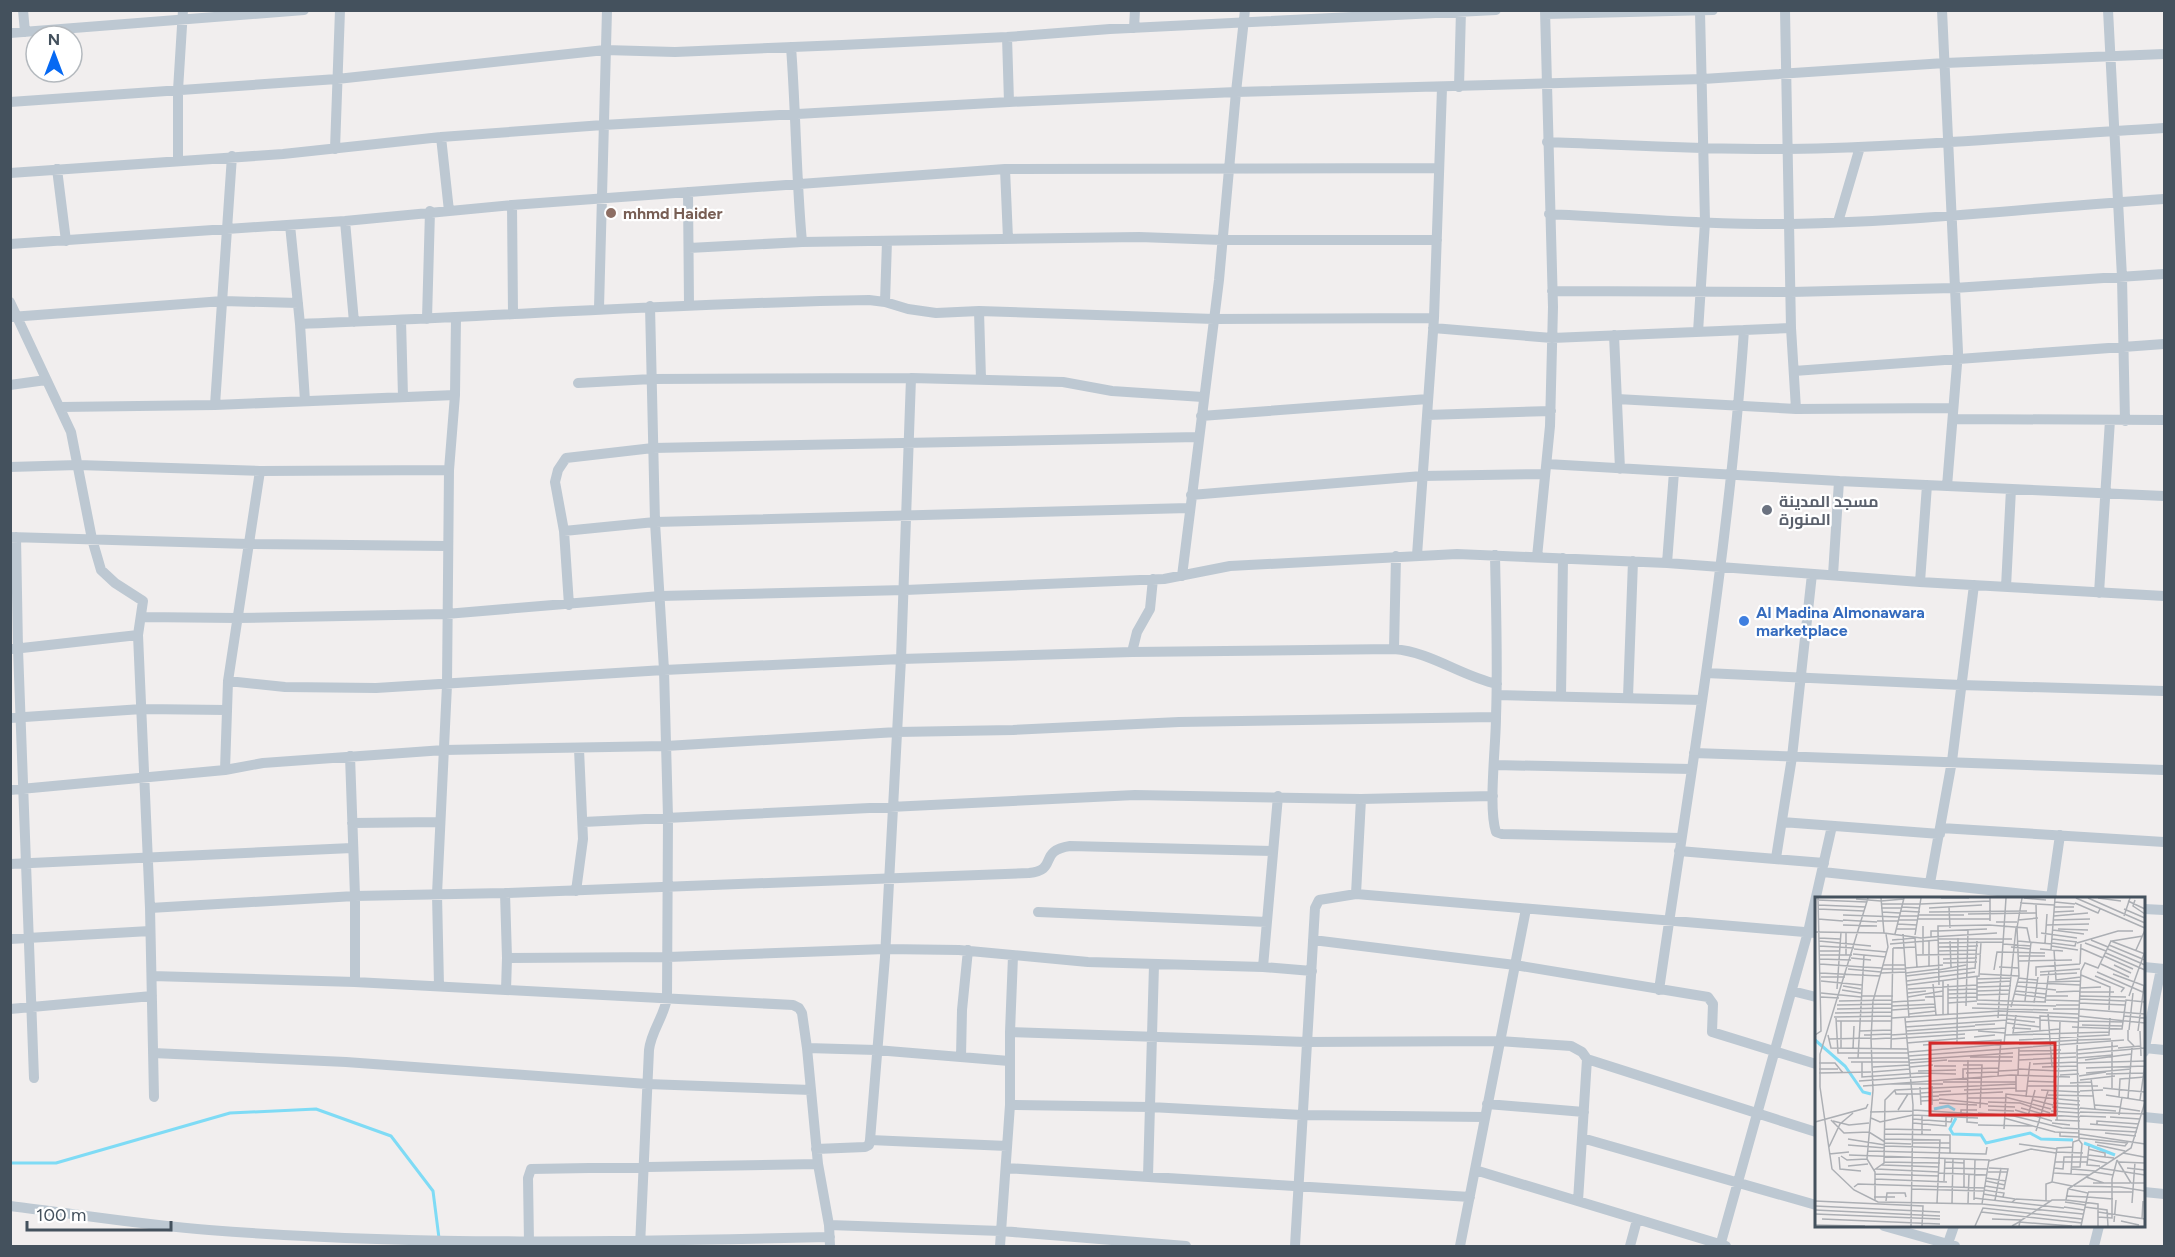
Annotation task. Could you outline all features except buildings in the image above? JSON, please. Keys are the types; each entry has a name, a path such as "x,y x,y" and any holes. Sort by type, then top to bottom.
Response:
{"street":[{"path":"84,26 182,15 304,10"},
{"path":"335,149 340,10"},
{"path":"599,308 607,10"},
{"path":"1134,28 1135,10"},
{"path":"1182,576 1214,319 1245,10"},
{"path":"10,102 337,79 605,50 675,52 791,47 1244,24 1293,16 1496,10"},
{"path":"1537,557 1551,411 1552,291 1545,12 1700,12 1713,10"},
{"path":"1785,10 1788,73 1791,328 1796,410"},
{"path":"1942,10 1958,359 1947,486"},
{"path":"2108,10 2122,277 2125,421"},
{"path":"1459,87 1461,12"},
{"path":"1698,332 1705,222 1700,12"},
{"path":"178,160 178,90 182,15"},
{"path":"1007,37 1009,102"},
{"path":"791,47 802,242"},
{"path":"10,173 335,149 441,137 603,125 1009,102 1236,92 1703,79 1945,63 2164,54"},
{"path":"1417,555 1433,323 1442,88"},
{"path":"1547,142 1788,149 1860,147 2164,128"},
{"path":"441,137 449,211"},
{"path":"1838,222 1860,147"},
{"path":"215,405 232,156"},
{"path":"10,244 345,221 512,205 1005,169 1439,168"},
{"path":"57,169 66,241"},
{"path":"1005,169 1008,239"},
{"path":"688,192 689,305"},
{"path":"1549,214 1789,224 2164,200"},
{"path":"512,205 513,314"},
{"path":"427,319 430,212"},
{"path":"345,221 354,322"},
{"path":"290,225 305,401"},
{"path":"689,248 802,242 1138,237 1222,240 1437,240"},
{"path":"885,302 887,241"},
{"path":"1552,291 1791,292 1954,288 2164,274"},
{"path":"300,324 456,318 599,308 869,300 936,313 979,311 1433,323 1552,338 1791,328"},
{"path":"14,317 223,301 298,303"},
{"path":"10,302 14,317 61,407 71,432 92,539 101,570 115,583 143,601 138,635 150,908 154,1097"},
{"path":"640,1244 650,1044 667,998 668,957 669,817 664,670 655,522 650,306"},
{"path":"979,311 981,380"},
{"path":"439,986 437,894 447,685 447,546 449,470 455,395 456,318"},
{"path":"401,320 403,397"},
{"path":"1659,990 1721,567 1739,406 1744,330"},
{"path":"1614,335 1620,469"},
{"path":"1794,371 2164,344"},
{"path":"578,383 652,379 912,378 1063,381 1112,391 1203,398"},
{"path":"816,1149 865,1147 869,1145 870,1140 885,949 905,590 912,378"},
{"path":"10,385 46,380"},
{"path":"61,407 215,405 455,395"},
{"path":"1201,416 1428,399"},
{"path":"1617,399 1796,410 2125,421 2164,420"},
{"path":"1427,415 1551,411"},
{"path":"2099,593 2110,420"},
{"path":"569,605 564,531 555,482 558,470 566,458 653,448 1198,437"},
{"path":"10,467 78,465 260,471 449,470"},
{"path":"1191,495 1422,476 1546,469 1620,469 1839,482 2164,496"},
{"path":"225,770 228,681 260,471"},
{"path":"1667,563 1674,472"},
{"path":"1833,576 1839,482"},
{"path":"1920,582 1927,485"},
{"path":"2006,587 2011,489"},
{"path":"564,531 655,522 1190,508"},
{"path":"34,1078 24,788 16,717 13,537 249,544 447,546"},
{"path":"141,617 237,618 446,614 660,596 905,590 1153,579 1182,576 1230,566 1417,555 1495,555 1633,561 1920,582 2164,596"},
{"path":"1495,555 1497,689 1493,796 1496,832 1502,834 1681,838"},
{"path":"1394,649 1396,556"},
{"path":"1561,696 1563,558"},
{"path":"1628,697 1633,561"},
{"path":"1776,858 1792,757 1812,574"},
{"path":"1132,652 1137,632 1150,609 1153,579"},
{"path":"1930,884 1952,761 1974,585"},
{"path":"14,649 138,635"},
{"path":"228,681 320,688 447,685 664,670 901,659 1132,652 1394,649 1416,652 1497,689 1561,696 1702,700"},
{"path":"1706,673 1962,685 2164,691"},
{"path":"16,717 142,709 226,710"},
{"path":"10,790 225,770 262,763 444,750 666,746 897,732 1012,730 1179,722 1496,717"},
{"path":"576,891 583,847 579,749"},
{"path":"1694,753 2164,770"},
{"path":"350,756 355,896 355,982"},
{"path":"1495,765 1691,769"},
{"path":"583,822 1135,795 1361,799 1493,796"},
{"path":"1263,968 1278,796"},
{"path":"1356,894 1361,799"},
{"path":"352,823 440,822"},
{"path":"1782,822 2164,842"},
{"path":"1818,897 1832,826"},
{"path":"2051,897 2060,835"},
{"path":"150,908 355,896 576,891 1041,872 1046,868 1052,852 1070,846 1273,851"},
{"path":"10,864 352,848"},
{"path":"1679,850 1776,858 1823,868 1930,884 2042,897"},
{"path":"505,893 506,990"},
{"path":"1295,1246 1316,903 1326,898 1356,894 1812,932"},
{"path":"1460,1246 1498,1041 1526,909"},
{"path":"2145,909 2164,910"},
{"path":"1038,912 1267,922"},
{"path":"1475,1170 1722,1246 1757,1113 1792,991 1812,932 1815,915"},
{"path":"10,939 150,931"},
{"path":"1313,940 1515,965 1707,997 1713,1004 1712,1032 1815,1064"},
{"path":"507,958 668,957 885,949 968,950 1014,956 1154,965 1312,971"},
{"path":"961,1058 962,1010 968,950"},
{"path":"1000,1246 1010,1105 1009,1061 1014,956"},
{"path":"1148,1176 1154,965"},
{"path":"2145,967 2163,969 2145,1046"},
{"path":"10,1206 207,1230 396,1241 640,1244 830,1242 816,1149 802,1013 793,1005 355,982 152,976"},
{"path":"1792,991 1815,997"},
{"path":"10,1009 152,996"},
{"path":"1010,1032 1306,1042 1498,1041 1571,1046 1578,1049 1587,1059 1815,1132"},
{"path":"807,1048 876,1050 1009,1061"},
{"path":"2145,1050 2164,1050"},
{"path":"153,1053 346,1062 647,1084 811,1090"},
{"path":"1578,1201 1587,1059"},
{"path":"1487,1104 1584,1112"},
{"path":"1010,1105 1150,1107 1302,1115 1484,1117"},
{"path":"2145,1117 2164,1119"},
{"path":"1582,1138 1815,1205"},
{"path":"870,1140 1007,1146"},
{"path":"529,1242 528,1178 531,1169 818,1164"},
{"path":"1006,1168 1470,1197"},
{"path":"2145,1192 2164,1194"},
{"path":"1630,1246 1637,1220"},
{"path":"829,1225 1001,1231 1082,1242 1186,1246"},
{"path":"1887,1227 1950,1246 1954,1227"},
{"path":"2094,1246 2099,1227"},
{"path":"283,1235 283,1246"}],"waterway":[{"path":"10,1163 56,1163 230,1113 316,1109 391,1136 433,1191 440,1246"}],"place":[{"name":"mhmd Haider","path":"611,213"},
{"name":"مسجد المدينة المنورة","path":"1767,510"},
{"name":"Al Madina Almonawara marketplace","path":"1744,621"}]}
